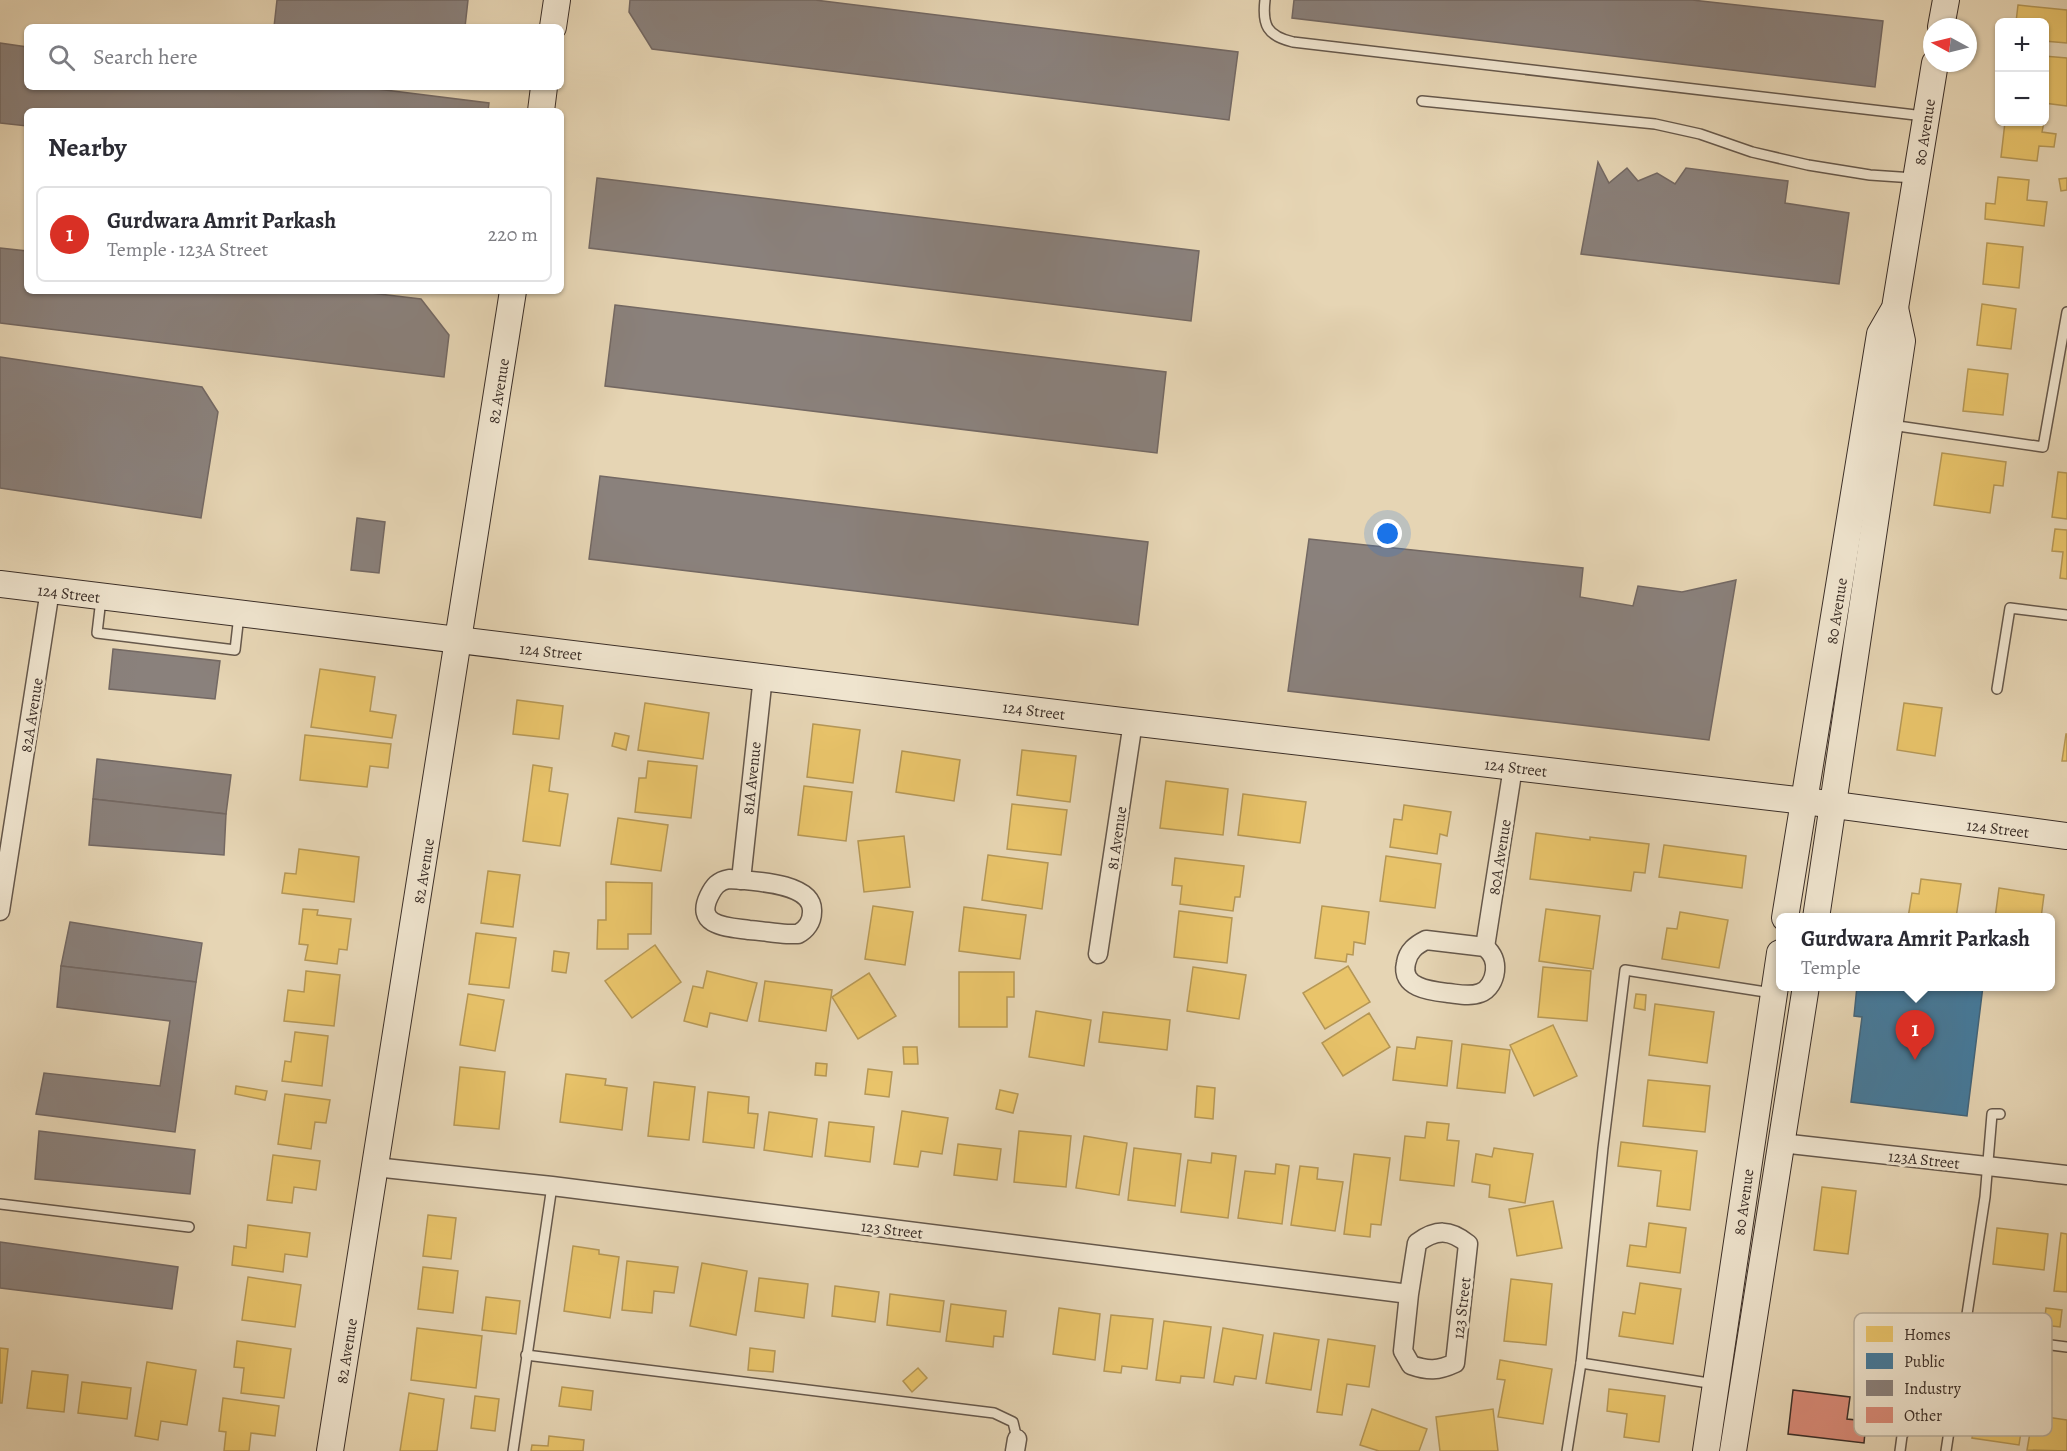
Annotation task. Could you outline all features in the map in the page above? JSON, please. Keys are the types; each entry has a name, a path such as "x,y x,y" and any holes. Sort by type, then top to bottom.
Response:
{"street":[{"path":"554,24 557,0"},
{"path":"1943,18 1946,0"},
{"name":"80 Avenue","path":"1786,913 1880,334 1895,308 1934,72"},
{"path":"541,108 544,90"},
{"name":"82 Avenue","path":"330,1451 513,294"},
{"name":"80 Avenue","path":"1817,913 1902,340 1895,308"},
{"name":"124 Street","path":"0,584 1133,722 1834,804 2067,836"},
{"name":"82A Avenue","path":"0,911 50,590"},
{"name":"81A Avenue","path":"741,880 763,676"},
{"name":"81 Avenue","path":"1098,954 1133,722"},
{"name":"80A Avenue","path":"1485,947 1513,767"},
{"path":"729,879 741,880 799,890 811,901 813,910 808,927 798,934 787,934 720,926 710,921 705,907 716,884 729,879"},
{"name":"80A Avenue","path":"1426,940 1485,947 1494,957 1496,966 1494,978 1480,993 1470,995 1427,990 1418,987 1408,979 1405,973 1405,965 1412,950 1426,940"},
{"name":"80 Avenue","path":"1706,1451 1776,980"},
{"name":"80 Avenue","path":"1732,1451 1805,991"},
{"path":"1766,1045 1774,1069 1769,1115 1781,1143"},
{"name":"123A Street","path":"1781,1143 2067,1175"},
{"name":"123 Street","path":"375,1167 552,1186 1409,1294"},
{"name":"123 Street","path":"1431,1233 1455,1234 1468,1244 1455,1363 1441,1370 1427,1371 1412,1365 1403,1351 1409,1294 1417,1243 1431,1233"},
{"path":"1716,1384 1723,1403 1717,1451"}],"lane":[{"path":"1265,0 1264,21 1270,31 1280,39 1293,42 1927,116"},
{"path":"1422,101 1655,124 1700,134 1752,152 1809,165 1870,175 1917,178"},
{"path":"1889,425 2043,447 2067,312"},
{"path":"102,597 97,633 109,635 235,650 239,614"},
{"path":"1997,688 2010,608 2067,615"},
{"path":"1567,1451 1581,1363 1624,970 1774,993"},
{"path":"1967,1313 1989,1166 1992,1114 2000,1114"},
{"path":"513,1451 552,1186"},
{"path":"0,1204 189,1227"},
{"path":"2052,1345 2067,1347"},
{"path":"526,1355 994,1413 1013,1422 1016,1445"},
{"path":"1581,1363 1716,1384"},
{"path":"1900,1451 1902,1436"},
{"path":"1946,1451 1948,1436"}],"building: Homes":[{"path":"2018,5 2067,10 2067,43 2049,41 2049,18 2016,18"},
{"path":"2049,56 2067,58 2067,106 2049,104"},
{"path":"2005,126 2043,126 2042,132 2056,134 2054,147 2039,146 2037,161 2001,157"},
{"path":"1998,177 2029,180 2027,200 2047,202 2044,226 1985,219 1986,203 1995,204"},
{"path":"2067,178 2067,190 2061,191 2059,179"},
{"path":"1987,243 2023,247 2019,288 1983,284"},
{"path":"1982,304 2016,309 2011,349 1977,345"},
{"path":"1968,369 2008,374 2003,415 1963,411"},
{"path":"1942,453 2006,462 2003,486 1994,485 1990,513 1934,505"},
{"path":"2058,472 2067,473 2067,519 2052,517"},
{"path":"2055,529 2067,530 2067,579 2060,578 2063,552 2052,551"},
{"path":"320,669 375,677 370,711 396,715 392,738 311,727"},
{"path":"517,700 563,706 559,739 513,734"},
{"path":"645,703 709,713 703,759 638,750"},
{"path":"1904,703 1942,708 1935,756 1897,750"},
{"path":"813,724 860,730 853,783 807,777"},
{"path":"615,733 629,736 626,750 612,746"},
{"path":"2066,734 2067,761 2062,761"},
{"path":"305,735 391,744 388,768 370,766 367,787 300,780"},
{"path":"1022,750 1076,756 1070,802 1017,795"},
{"path":"902,751 960,760 954,801 896,792"},
{"path":"648,761 697,766 691,818 635,812 639,778 646,778"},
{"path":"533,765 552,768 549,791 568,794 560,846 523,841"},
{"path":"1166,781 1228,789 1223,835 1160,828"},
{"path":"804,786 852,792 846,841 798,835"},
{"path":"1243,794 1306,802 1300,843 1238,835"},
{"path":"1012,804 1067,810 1061,855 1007,849"},
{"path":"1404,805 1451,812 1447,836 1440,834 1437,854 1390,847 1394,819 1402,820"},
{"path":"618,818 668,825 661,871 611,864"},
{"path":"1536,833 1649,844 1645,873 1634,872 1631,891 1530,879"},
{"path":"904,836 910,887 864,892 858,841"},
{"path":"1664,845 1746,856 1742,888 1659,877"},
{"path":"299,849 359,857 354,902 282,893 285,873 296,874"},
{"path":"988,855 1048,863 1042,909 982,900"},
{"path":"1386,856 1441,864 1435,908 1380,901"},
{"path":"1175,858 1244,866 1240,897 1235,897 1233,911 1180,904 1182,886 1172,885"},
{"path":"488,871 520,875 513,927 481,923"},
{"path":"1921,879 1961,884 1957,913 1909,913 1912,893 1919,894"},
{"path":"606,882 652,883 651,934 628,934 628,949 597,949 598,920 606,920"},
{"path":"1999,888 2044,895 2042,913 1996,913"},
{"path":"873,906 913,912 905,965 865,959"},
{"path":"1322,906 1369,912 1365,944 1354,942 1353,955 1347,954 1346,962 1315,958"},
{"path":"964,907 1026,915 1020,959 959,951"},
{"path":"303,909 318,910 317,915 351,919 347,950 339,949 337,964 305,960 308,945 299,944"},
{"path":"1546,909 1600,916 1593,969 1539,961"},
{"path":"1179,911 1232,918 1227,963 1174,957"},
{"path":"1680,912 1728,920 1719,968 1662,959 1667,928 1677,929"},
{"path":"476,933 516,938 509,988 469,984"},
{"path":"655,945 681,982 632,1018 605,981"},
{"path":"554,951 569,953 566,973 552,971"},
{"path":"1348,966 1370,1002 1325,1029 1303,993"},
{"path":"1193,967 1246,975 1239,1019 1187,1011"},
{"path":"1543,967 1591,971 1587,1021 1538,1017"},
{"path":"306,971 340,975 334,1026 284,1021 288,990 304,992"},
{"path":"707,971 757,983 747,1021 710,1013 707,1027 684,1021 693,986 703,988"},
{"path":"959,972 1014,972 1014,997 1007,997 1007,1027 959,1027"},
{"path":"869,973 896,1016 858,1039 832,997"},
{"path":"765,981 832,990 826,1031 759,1021"},
{"path":"468,994 504,1000 495,1051 460,1045"},
{"path":"1636,994 1646,995 1645,1010 1634,1008"},
{"path":"1655,1004 1714,1012 1707,1063 1649,1055"},
{"path":"1036,1011 1091,1020 1084,1066 1029,1057"},
{"path":"1103,1012 1170,1020 1167,1050 1099,1042"},
{"path":"1369,1013 1390,1047 1343,1076 1322,1043"},
{"path":"1553,1025 1577,1076 1534,1096 1510,1045"},
{"path":"295,1032 328,1036 322,1086 282,1081 285,1061 291,1062"},
{"path":"1417,1037 1452,1041 1447,1086 1393,1080 1397,1047 1415,1049"},
{"path":"1462,1044 1510,1050 1505,1093 1457,1088"},
{"path":"903,1047 917,1047 918,1064 904,1064"},
{"path":"816,1063 827,1064 826,1076 815,1075"},
{"path":"460,1067 505,1072 499,1129 454,1125"},
{"path":"868,1069 892,1072 889,1097 865,1094"},
{"path":"566,1074 606,1079 605,1085 627,1088 622,1130 560,1122"},
{"path":"1648,1080 1710,1086 1705,1132 1643,1126"},
{"path":"654,1082 695,1087 689,1140 648,1136"},
{"path":"236,1086 267,1091 265,1100 235,1094"},
{"path":"1197,1086 1215,1088 1213,1119 1195,1117"},
{"path":"1000,1090 1018,1094 1013,1113 996,1109"},
{"path":"708,1092 749,1097 748,1113 758,1114 754,1148 703,1142"},
{"path":"285,1094 330,1100 326,1123 315,1122 311,1149 278,1144"},
{"path":"902,1111 948,1118 942,1154 921,1151 918,1167 894,1164"},
{"path":"769,1112 817,1119 812,1157 764,1150"},
{"path":"829,1122 874,1127 870,1162 825,1156"},
{"path":"1427,1122 1449,1124 1447,1140 1459,1141 1454,1186 1400,1180 1405,1136 1425,1138"},
{"path":"1019,1131 1071,1136 1066,1187 1014,1182"},
{"path":"1084,1136 1127,1143 1119,1195 1076,1188"},
{"path":"1621,1142 1697,1151 1690,1210 1657,1206 1661,1171 1618,1166"},
{"path":"958,1144 1001,1149 997,1180 954,1175"},
{"path":"1134,1148 1181,1154 1175,1206 1128,1200"},
{"path":"1494,1148 1533,1154 1525,1203 1489,1197 1490,1185 1472,1182 1476,1154 1492,1157"},
{"path":"1212,1153 1236,1156 1228,1218 1181,1212 1188,1160 1211,1163"},
{"path":"1354,1154 1390,1158 1381,1225 1371,1224 1370,1237 1344,1234"},
{"path":"273,1155 320,1161 316,1190 294,1187 292,1203 267,1200"},
{"path":"1276,1164 1289,1166 1282,1224 1238,1218 1245,1171 1275,1174"},
{"path":"1300,1166 1318,1168 1317,1179 1343,1182 1335,1231 1291,1225"},
{"path":"1822,1187 1856,1191 1848,1254 1814,1250"},
{"path":"1553,1201 1562,1248 1517,1256 1509,1209"},
{"path":"428,1215 456,1218 451,1259 423,1256"},
{"path":"1649,1223 1686,1228 1680,1273 1627,1266 1630,1245 1646,1247"},
{"path":"248,1225 310,1233 307,1257 285,1254 283,1272 232,1265 234,1246 246,1248"},
{"path":"1997,1228 2048,1234 2044,1270 1993,1264"},
{"path":"2061,1233 2067,1234 2067,1292 2054,1291"},
{"path":"573,1246 599,1250 599,1254 619,1257 610,1318 564,1311"},
{"path":"627,1261 678,1267 674,1293 654,1291 652,1313 622,1310"},
{"path":"702,1263 747,1271 736,1335 690,1326"},
{"path":"423,1267 458,1271 453,1313 418,1309"},
{"path":"248,1277 301,1285 295,1327 242,1320"},
{"path":"759,1278 808,1284 804,1318 755,1311"},
{"path":"1511,1279 1552,1284 1546,1345 1504,1341"},
{"path":"1640,1283 1681,1289 1673,1344 1619,1336 1623,1312 1635,1314"},
{"path":"835,1286 879,1292 875,1322 832,1316"},
{"path":"890,1294 944,1301 940,1332 887,1325"},
{"path":"486,1297 520,1301 516,1334 482,1330"},
{"path":"951,1304 1006,1311 1003,1337 994,1336 993,1347 946,1341"},
{"path":"1059,1308 1100,1314 1095,1360 1053,1354"},
{"path":"2046,1308 2062,1310 2060,1327 2052,1326 2052,1313 2045,1313"},
{"path":"1111,1315 1153,1319 1147,1369 1122,1366 1121,1373 1104,1371"},
{"path":"1164,1321 1211,1327 1204,1378 1181,1376 1180,1383 1156,1380"},
{"path":"417,1328 482,1336 476,1388 411,1380"},
{"path":"1223,1328 1263,1335 1256,1379 1235,1376 1233,1385 1214,1382"},
{"path":"1274,1333 1319,1340 1311,1390 1266,1383"},
{"path":"1328,1339 1375,1346 1369,1387 1347,1384 1342,1415 1317,1412"},
{"path":"237,1341 291,1349 284,1398 241,1393 244,1368 234,1367"},
{"path":"0,1348 8,1349 2,1403 0,1403"},
{"path":"750,1348 775,1351 773,1372 748,1370"},
{"path":"1500,1360 1552,1369 1543,1424 1498,1417 1505,1380 1497,1379"},
{"path":"147,1362 196,1370 187,1425 161,1421 158,1440 135,1436"},
{"path":"918,1368 927,1378 912,1392 903,1381"},
{"path":"32,1371 68,1375 64,1412 27,1408"},
{"path":"82,1382 131,1388 127,1419 78,1413"},
{"path":"562,1387 593,1391 591,1410 559,1406"},
{"path":"1609,1389 1665,1396 1659,1442 1624,1437 1627,1414 1607,1411"},
{"path":"409,1393 444,1399 437,1451 400,1451"},
{"path":"475,1396 499,1399 495,1431 471,1428"},
{"path":"223,1398 279,1406 275,1436 251,1433 249,1451 224,1451 226,1432 219,1431"},
{"path":"1372,1409 1427,1429 1419,1451 1379,1451 1360,1445"},
{"path":"1493,1409 1498,1451 1440,1451 1436,1417"},
{"path":"2052,1418 2067,1420 2067,1451 2027,1450 2029,1436 2052,1436"},
{"path":"549,1436 584,1440 583,1451 531,1451 532,1445 548,1446"},
{"path":"1972,1436 2020,1436 2019,1445 1972,1438"}],"building: Public":[{"path":"1856,991 1982,991 1967,1116 1851,1102 1862,1017 1854,1016"}],"building: Industry":[{"path":"277,0 468,0 465,24 274,24"},
{"path":"630,0 815,0 1238,52 1229,120 652,49 629,12"},
{"path":"1294,0 1692,0 1883,21 1875,87 1292,18"},
{"path":"0,43 24,47 24,90 385,90 489,103 488,108 24,108 24,126 0,123"},
{"path":"1598,162 1609,183 1627,168 1638,181 1657,173 1675,184 1686,168 1788,181 1785,203 1849,213 1839,284 1581,254"},
{"path":"597,178 1199,251 1191,321 589,248"},
{"path":"0,248 24,251 24,294 379,294 421,299 449,335 444,377 0,323"},
{"path":"615,305 1166,372 1157,453 605,386"},
{"path":"0,357 202,387 218,412 201,518 0,488"},
{"path":"600,476 1148,542 1138,625 589,559"},
{"path":"357,518 385,522 379,573 351,570"},
{"path":"1309,539 1583,568 1580,597 1633,606 1638,586 1682,592 1736,580 1709,740 1288,691"},
{"path":"113,649 220,661 215,699 109,689"},
{"path":"97,759 231,775 226,814 93,799"},
{"path":"93,799 226,814 224,855 89,845"},
{"path":"70,922 202,943 196,982 61,966"},
{"path":"61,966 196,982 175,1132 36,1114 44,1073 160,1086 170,1021 57,1007"},
{"path":"39,1131 195,1150 190,1194 35,1179"},
{"path":"0,1242 178,1267 172,1309 0,1288"}],"building: Other":[{"path":"1793,1390 1850,1397 1847,1419 1854,1420 1854,1436 1865,1436 1864,1443 1788,1434"}],"place":[{"name":"Gurdwara Amrit Parkash","path":"1915,1060"}]}
